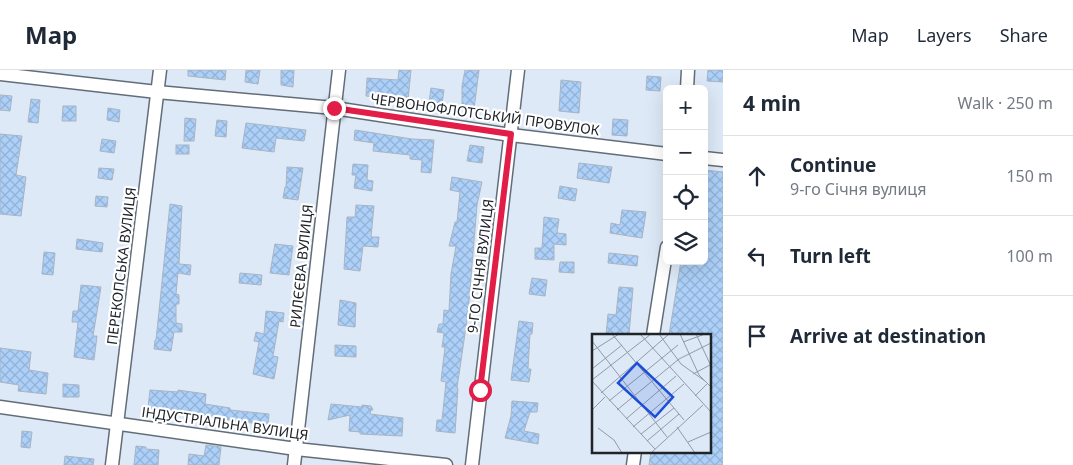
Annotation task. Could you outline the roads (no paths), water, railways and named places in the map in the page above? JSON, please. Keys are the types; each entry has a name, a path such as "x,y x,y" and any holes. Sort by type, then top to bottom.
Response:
{"street":[{"name":"ПЕРЕКОПСЬКА ВУЛИЦЯ","path":"112,465 160,70"},
{"name":"РИЛЄЄВА ВУЛИЦЯ","path":"294,465 339,70"},
{"name":"9-ГО СІЧНЯ ВУЛИЦЯ","path":"472,465 518,70"},
{"path":"687,85 688,70"},
{"name":"ЧЕРВОНОФЛОТСЬКИЙ ПРОВУЛОК","path":"0,74 157,92 334,108 511,134 663,153"},
{"path":"708,158 723,160"},
{"path":"653,334 664,265"},
{"name":"ІНДУСТРІАЛЬНА ВУЛИЦЯ","path":"0,407 118,422 296,449 446,465"},
{"path":"633,465 635,452"}]}
